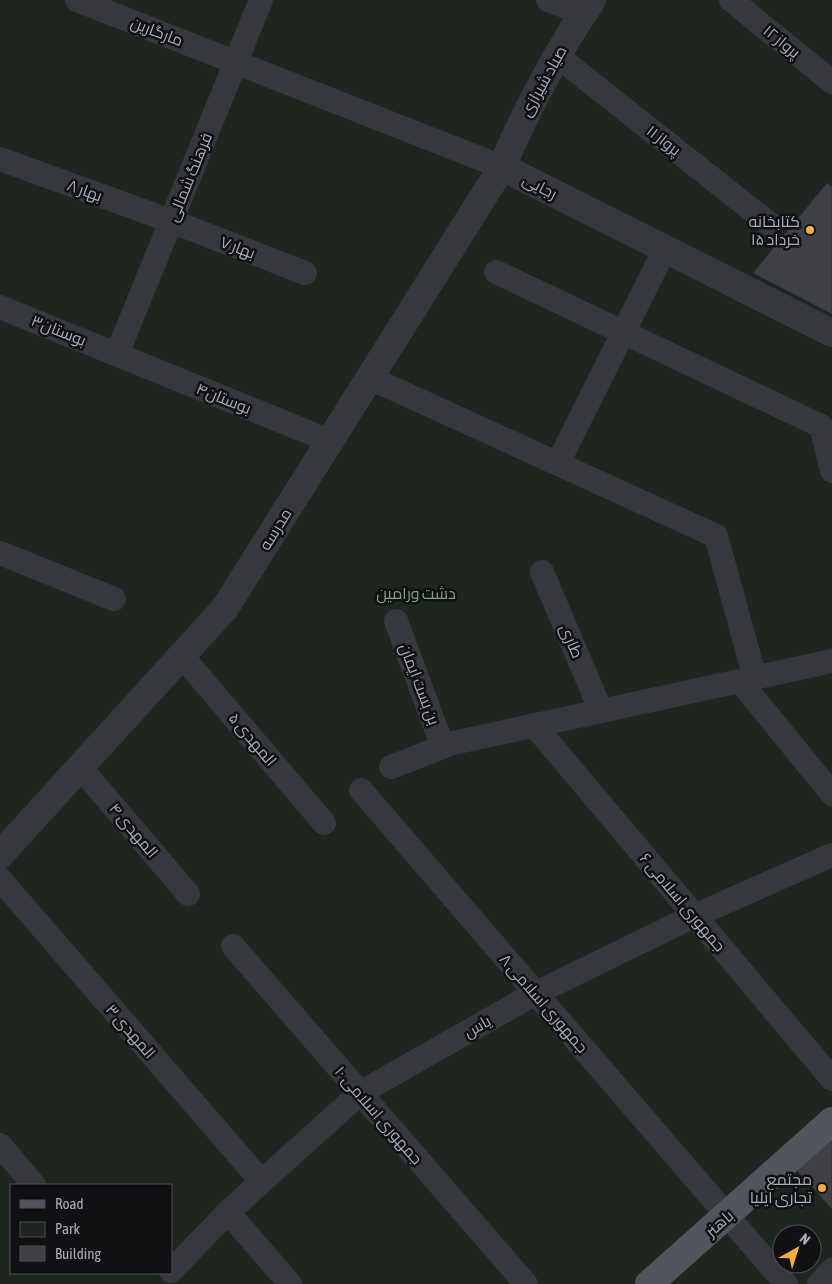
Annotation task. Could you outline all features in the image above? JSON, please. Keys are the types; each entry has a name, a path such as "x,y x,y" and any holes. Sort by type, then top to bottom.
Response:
{"main road":[{"name":"باهنر","path":"649,1284 728,1216 832,1121"}],"street":[{"name":"مارگارین","path":"77,0 237,62"},
{"name":"فرهنگ شمالی","path":"117,354 261,0"},
{"path":"548,0 587,7"},
{"name":"پرواز ۱۲","path":"731,0 832,82"},
{"name":"صیاد شیرازی","path":"502,167 523,116 556,55 587,7"},
{"name":"پرواز ۱۱","path":"556,55 772,225"},
{"name":"رجایی","path":"237,62 502,167 832,333"},
{"name":"بهار ۸","path":"0,159 171,221"},
{"name":"مدرسه","path":"0,855 225,608 502,167"},
{"name":"بهار ۷","path":"171,221 305,273"},
{"path":"558,463 665,249"},
{"path":"496,272 820,426 832,471"},
{"name":"بوستان۳","path":"0,307 117,354"},
{"name":"بوستان۴","path":"117,354 330,441"},
{"path":"370,378 716,536 748,679 832,794"},
{"path":"0,553 114,599"},
{"name":"طاری","path":"542,572 601,711"},
{"name":"بن بست ایمان","path":"396,621 443,747"},
{"name":"المهدی ۵","path":"182,656 324,824"},
{"path":"391,767 443,747 534,725 832,661"},
{"name":"جمهوری اسلامی ۶","path":"534,725 832,1079"},
{"name":"المهدی ۴","path":"80,767 188,894"},
{"name":"جمهوری اسلامی ۸","path":"361,790 786,1284"},
{"name":"یاس","path":"172,1271 228,1212 360,1093 536,993 694,916 832,855"},
{"name":"المهدی ۳","path":"0,879 262,1182"},
{"name":"جمهوری اسلامی ۱۰","path":"233,946 526,1284"},
{"path":"0,1145 33,1184"},
{"path":"228,1212 290,1284"},
{"path":"819,1284 832,1270"},
{"name":"یاس","path":"159,1284 169,1274"}],"green space":[{"name":"دشت ورامین","path":"0,0 832,0 832,1284 0,1284"}],"building":[{"name":"کتابخانه ۱۵ خرداد","path":"827,183 832,186 832,314 753,273"},
{"name":"مجتمع تجاری ایلیا","path":"832,1130 832,1209 793,1166"}],"place":[{"name":"کتابخانه ۱۵ خرداد","path":"810,230"},
{"name":"مجتمع تجاری ایلیا","path":"822,1188"}]}
